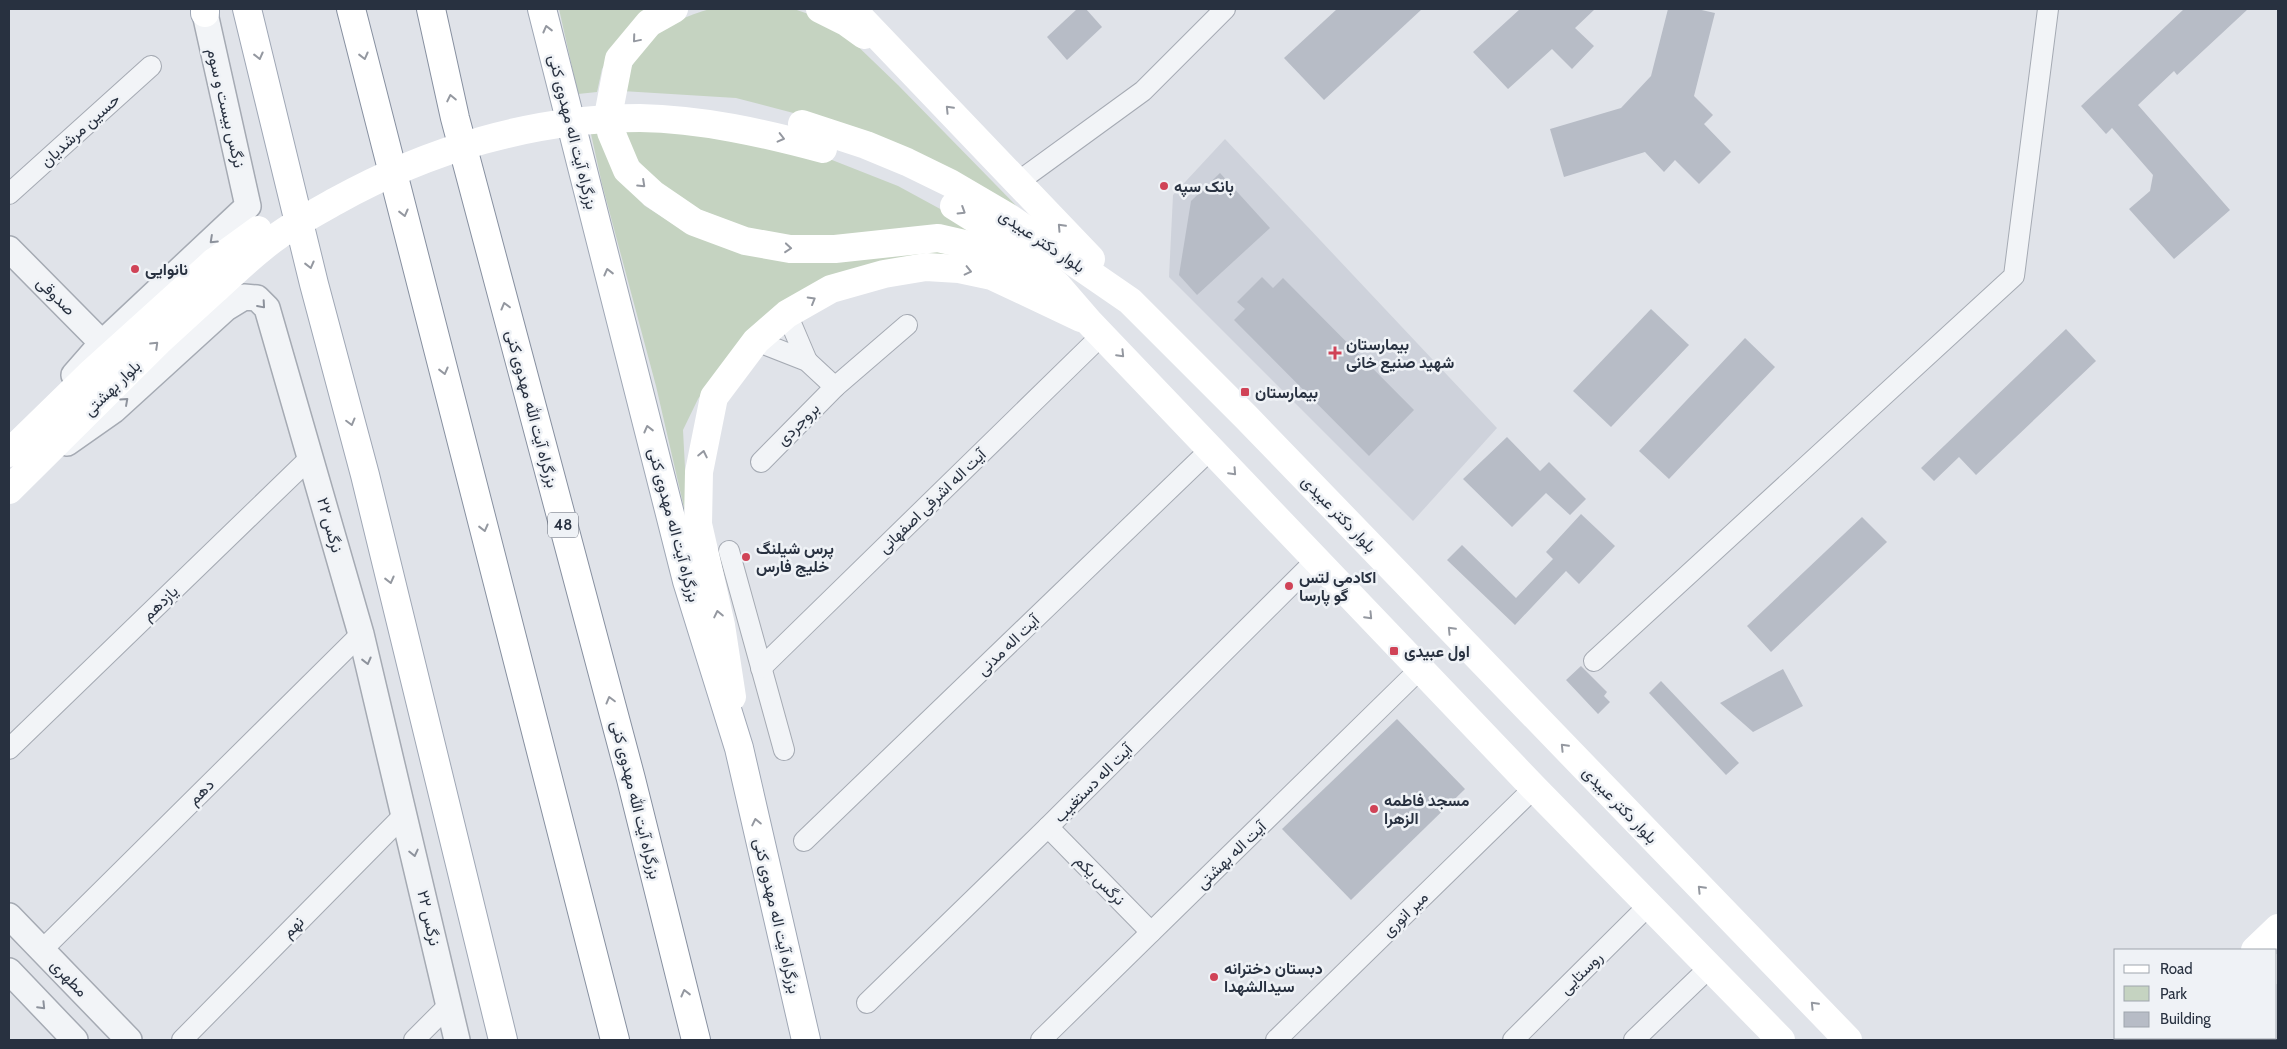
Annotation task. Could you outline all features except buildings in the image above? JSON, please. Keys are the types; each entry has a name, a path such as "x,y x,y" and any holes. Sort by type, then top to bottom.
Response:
{"main road":[{"path":"247,9 314,284 367,485 503,1040"},
{"path":"351,9 615,1040"},
{"name":"بزرگراه آیت الله مهدوی کنی","path":"431,9 455,118 628,769 696,1040"},
{"name":"بزرگراه آیت اله مهدوی کنی","path":"542,9 687,581 740,748 806,1040"},
{"path":"674,9 649,24 619,59 609,111 612,132 627,170 653,194 694,222 744,242 790,248 834,249 938,238 986,250 1057,285"},
{"path":"820,9 846,22 906,64"},
{"path":"852,9 1130,301"},
{"name":"بلوار دکتر عبیدی","path":"216,275 303,200 352,172 404,148 470,124 545,112 634,104 740,111 802,124 866,145 907,162 950,183 1016,222 1130,301 1252,424 1848,1040"},
{"name":"بلوار دکتر عبیدی","path":"216,275 263,247 310,215 357,189 408,165 473,141 541,128 592,121 640,118 742,128 822,148 881,169 941,198 986,226 1057,285 1420,669 1780,1040"},
{"path":"740,748 721,625 698,524 699,472 714,397 756,342 787,314 831,289 884,274 926,267 959,269 992,276 1096,328"},
{"name":"بلوار بهشتی","path":"9,490 18,462 152,348 216,275"},
{"path":"2255,949 2278,928"}],"street":[{"path":"1018,182 1143,91 1225,9"},
{"path":"1594,661 2014,276 2048,9"},
{"name":"نرگس بیست و سوم","path":"102,343 248,206 205,10"},
{"name":"حسین مرشدیان","path":"9,194 151,66"},
{"name":"صدوقی","path":"9,249 102,343"},
{"name":"نرگس ۲۲","path":"18,462 114,410 226,308 244,297 256,298 267,308 361,634 457,1040"},
{"path":"787,314 807,362"},
{"name":"بروجردی","path":"761,462 835,387 907,325"},
{"name":"آیت اله اشرفی اصفهانی","path":"762,668 1096,328"},
{"path":"756,342 807,362 835,387"},
{"path":"9,448 102,343"},
{"name":"آیت اله مدنی","path":"804,841 1211,449"},
{"name":"یازدهم","path":"9,749 311,457"},
{"path":"729,551 784,750"},
{"name":"آیت اله دستغیب","path":"868,1003 1316,560"},
{"name":"دهم","path":"42,950 361,634"},
{"name":"آیت اله بهشتی","path":"1041,1040 1420,669"},
{"name":"میر انوری","path":"1276,1040 1534,788"},
{"name":"نهم","path":"182,1040 404,814"},
{"name":"نرگس یکم","path":"1048,827 1151,932"},
{"name":"روستایی","path":"1512,1040 1649,906"},
{"name":"مطهری","path":"9,916 129,1040"},
{"path":"1634,1040 1709,968"},
{"path":"9,971 75,1040"},
{"path":"414,1040 449,1005"}],"shaded area":[{"name":"بیمارستان شهید صنیع خانی","path":"1225,139 1497,428 1413,521 1169,277 1173,195"}],"green space":[{"path":"559,9 648,9 620,40 602,69 597,92 578,94"},
{"path":"710,9 794,9 820,18 846,35 898,85 1038,228 862,131 736,98 622,91 635,60 654,37 679,21"},
{"path":"661,129 827,158 898,186 966,223 1003,250 856,238 766,235 695,208 646,173 629,146 626,131"},
{"path":"601,132 630,190 645,206 689,234 930,245 982,255 930,256 732,351 698,399 683,430 688,525 656,386 602,184 591,134"}],"place":[{"name":"بانک سپه","path":"1164,186"},
{"name":"نانوایی","path":"135,269"},
{"name":"بیمارستان شهید صنیع خانی","path":"1335,353"},
{"name":"بیمارستان","path":"1245,392"},
{"name":"پرس شیلنگ خلیج فارس","path":"746,557"},
{"name":"اکادمی لتس گو پارسا","path":"1289,586"},
{"name":"اول عبیدی","path":"1394,651"},
{"name":"مسجد فاطمه الزهرا","path":"1374,809"},
{"name":"دبستان دخترانه سیدالشهدا","path":"1214,977"}]}
